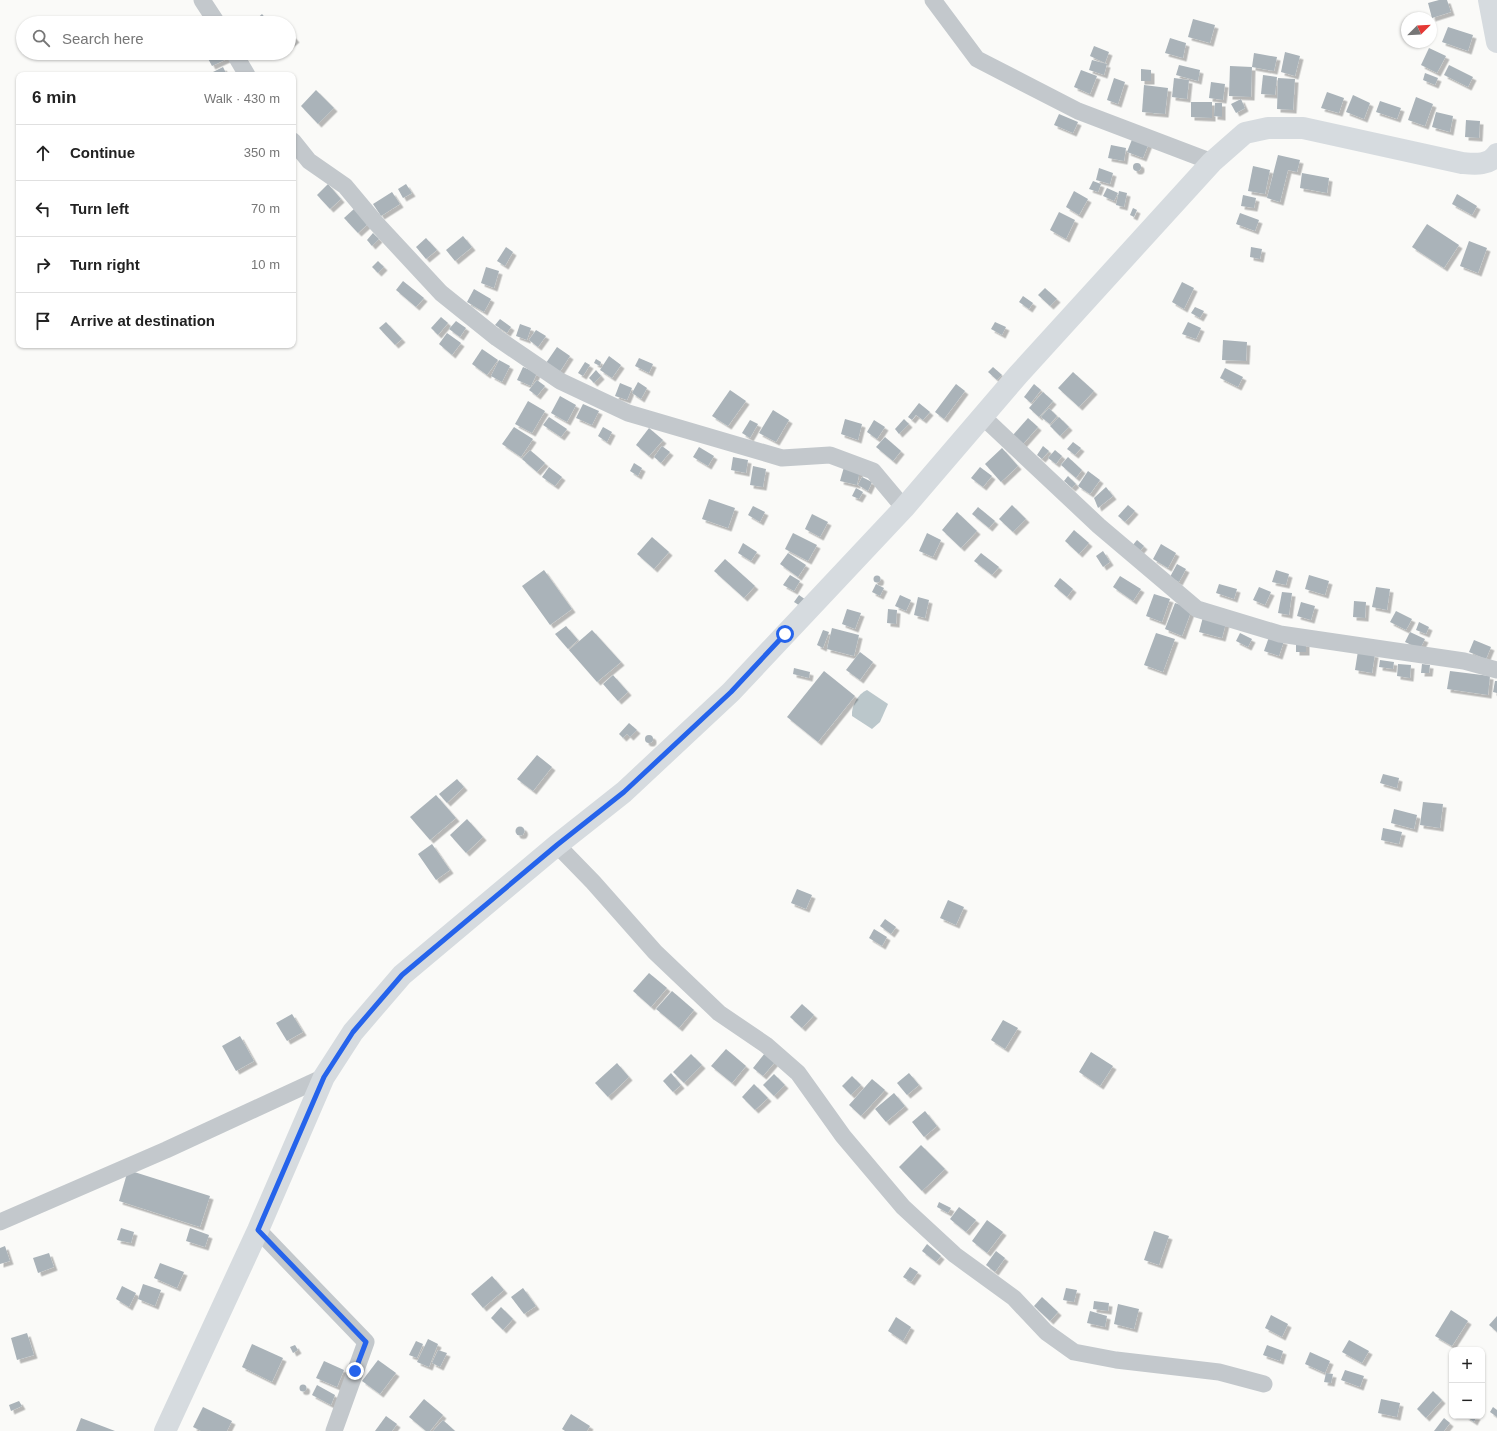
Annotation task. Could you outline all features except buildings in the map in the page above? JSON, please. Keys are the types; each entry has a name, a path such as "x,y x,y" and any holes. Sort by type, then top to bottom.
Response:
{"main road":[{"path":"1489,0 1497,42"},
{"path":"165,1431 258,1230 324,1077 353,1032 402,975 557,845 624,792 731,692 904,508 982,416 1212,162 1244,133 1268,128 1303,128 1462,163 1481,164 1496,160"}],"street":[{"path":"202,0 212,16"},
{"path":"933,0 977,59 1078,111 1212,162"},
{"path":"238,60 245,72"},
{"path":"296,145 309,161 345,186 376,223 441,293 497,338 560,381 628,413 782,458 830,455 874,472 904,508"},
{"path":"982,416 1099,526 1197,609 1280,634 1464,661 1497,670"},
{"path":"557,845 593,882 655,952 719,1013 766,1045 798,1073 843,1136 903,1207 955,1255 1014,1298 1046,1332 1074,1352 1116,1360 1219,1372 1264,1384"},
{"path":"0,1222 166,1150 324,1077"},
{"path":"258,1230 366,1342 334,1431"}],"shaded area":[{"path":"867,690 888,704 880,722 872,729 852,716 856,701 861,694"}],"route":[{"path":"355,1371 366,1342 258,1230 324,1077 353,1032 402,975 557,845 624,792 731,692 785,634"}]}
